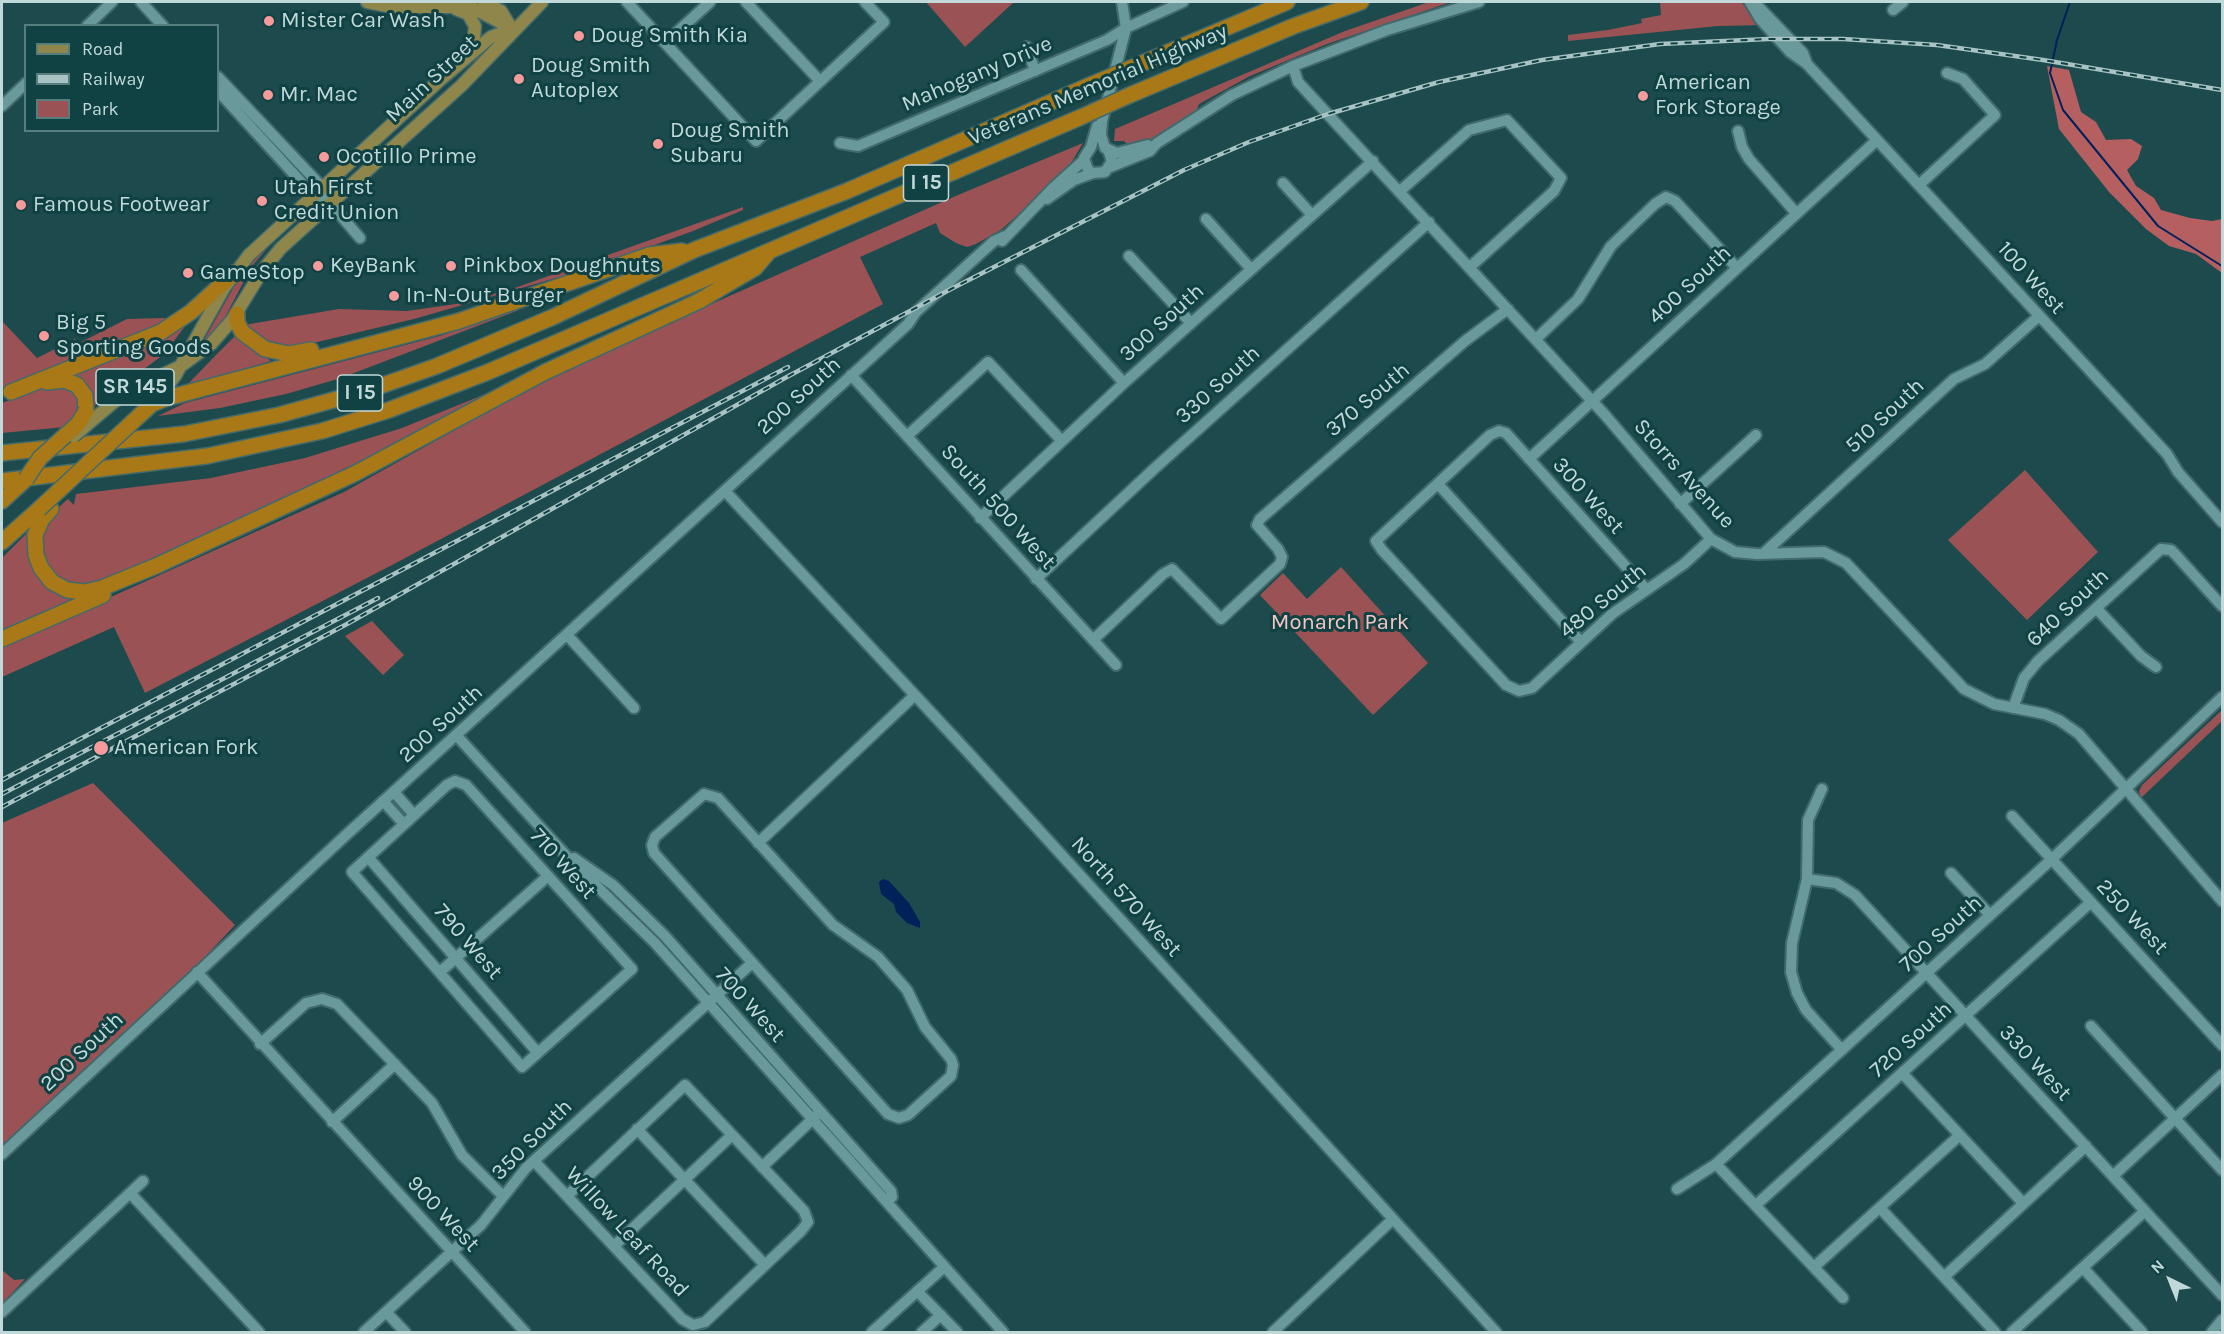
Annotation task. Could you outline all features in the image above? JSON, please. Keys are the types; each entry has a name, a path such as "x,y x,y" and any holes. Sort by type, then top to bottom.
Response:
{"highway":[{"name":"Veterans Memorial Highway","path":"2,453 184,434 272,417 341,399 437,366 553,317 694,250 847,191 1287,2"},
{"name":"Veterans Memorial Highway","path":"2,481 207,456 344,424 455,386 1130,95 1288,29 1361,2"},
{"path":"152,404 488,312 649,255 694,250"},
{"path":"45,509 37,529 34,548 38,562 45,574 62,588 90,592 156,566 313,495 545,372 699,301 755,268 771,250"},
{"path":"6,394 161,332 191,312 234,273"},
{"path":"237,314 237,322 242,332 265,349 283,354 421,330"},
{"path":"2,501 26,479 40,458 90,414 83,392 68,381 53,380 6,394"},
{"name":"Main Street","path":"45,509 82,480 105,447 152,404"},
{"path":"2,542 45,509"},
{"path":"2,639 106,593 156,566"}],"main road":[{"path":"367,2 392,7 471,7 513,29"},
{"path":"484,2 501,10 513,29"},
{"name":"Main Street","path":"90,414 126,392 181,366 216,340 237,314 271,259 461,86 501,46 513,29 542,2"},
{"path":"440,80 446,69 471,45 476,32 468,14 447,7"},
{"name":"Main Street","path":"152,404 168,387 234,273 249,255 440,80 491,37 513,29"}],"street":[{"path":"89,24 112,2"},
{"path":"141,2 161,24"},
{"path":"627,2 756,141 884,22 865,2"},
{"path":"666,43 710,2"},
{"path":"746,2 820,81"},
{"path":"1110,167 1112,161 1101,135 1102,121 1126,28 1122,2"},
{"path":"1126,28 1182,2"},
{"path":"1102,121 1097,126 1091,147 1084,160 1088,170 1093,173 1105,172 1110,167 1142,155 1232,95 1295,71 1387,30 1479,2"},
{"name":"100 West","path":"1752,2 1760,19 1790,52 1807,64 2167,454 2178,472 2223,522"},
{"path":"1893,10 1903,2"},
{"name":"Mahogany Drive","path":"840,143 858,146 1107,40 1126,28"},
{"path":"1027,47 1035,70"},
{"name":"Storrs Avenue","path":"1295,71 1298,82 1355,141 1592,401 1710,539 1735,552 1810,551 1836,556 1846,563 1964,689 1984,701 2045,714 2071,728 2223,901"},
{"path":"1919,185 1995,115 1963,80 1947,73"},
{"path":"219,78 317,191"},
{"path":"2,106 24,85"},
{"path":"219,92 330,203 360,238"},
{"path":"1400,191 1468,130 1507,120 1560,178 1554,191 1470,267"},
{"path":"1738,131 1742,147 1749,159 1796,213"},
{"name":"400 South","path":"1529,459 1877,140"},
{"path":"1091,147 1097,145 1118,153 1157,143"},
{"name":"200 South","path":"1042,202 1053,188 1084,160"},
{"name":"300 South","path":"980,518 1191,323 1373,161"},
{"name":"200 South","path":"2,1154 383,801 568,636 908,324 916,312 994,241 1005,236 1042,202 1074,180 1093,173"},
{"path":"1283,183 1312,215"},
{"path":"1536,339 1578,299 1611,246 1655,204 1666,197 1675,201 1737,268"},
{"path":"1206,219 1251,269"},
{"name":"330 South","path":"1036,579 1155,468 1429,222"},
{"path":"1129,255 1191,323"},
{"path":"1021,270 1124,384"},
{"name":"370 South","path":"1093,640 1172,568 1221,619 1280,564 1282,557 1257,525 1309,474 1465,341 1508,309"},
{"name":"510 South","path":"1764,553 1954,379 1985,364 2039,316"},
{"path":"907,436 988,362 1062,441"},
{"name":"South 500 West","path":"851,375 1116,665"},
{"name":"300 West","path":"1438,484 1490,435 1499,431 1506,433 1646,589"},
{"path":"1680,504 1756,435"},
{"path":"1438,484 1581,642"},
{"name":"480 South","path":"1438,484 1376,541 1506,685 1519,691 1532,688 1623,605 1684,564 1710,539"},
{"name":"North 570 West","path":"725,491 915,695 1496,1332"},
{"name":"640 South","path":"2013,708 2018,691 2031,669 2164,548 2175,554 2223,606"},
{"path":"2096,608 2141,656 2156,667"},
{"path":"568,636 634,708"},
{"path":"758,843 915,695"},
{"name":"700 South","path":"1677,1189 1716,1164 2052,859 2223,697"},
{"name":"700 West","path":"457,736 560,849 711,999 816,1115 891,1191 892,1197 886,1201 889,1208 1003,1332"},
{"name":"710 West","path":"414,815 449,783 459,782 465,785 632,969 538,1053"},
{"path":"1822,789 1808,820 1807,879 1792,944 1791,972 1797,993 1806,1010 1842,1050"},
{"path":"368,857 414,815 394,792"},
{"path":"708,794 718,798 827,919 871,950 907,990 925,1027 951,1059 953,1069 951,1076 908,1115 899,1118 891,1116 752,963 654,853 651,845 655,837 698,798 708,794"},
{"path":"383,801 404,824"},
{"name":"250 West","path":"2012,816 2223,1045"},
{"name":"790 West","path":"368,857 538,1053 522,1067 352,872 368,857"},
{"path":"1951,873 1990,915"},
{"path":"440,972 548,876"},
{"name":"330 West","path":"1807,879 1836,884 1849,890 2223,1295"},
{"name":"720 South","path":"1756,1205 2091,902"},
{"name":"350 South","path":"364,1332 481,1225 534,1161 752,963"},
{"name":"900 West","path":"197,972 260,1044 525,1332"},
{"path":"260,1044 306,1003 327,1000 342,1007 437,1109 462,1155 503,1196"},
{"path":"2091,1026 2223,1170"},
{"path":"332,1122 395,1064"},
{"path":"1903,1074 2023,1203"},
{"path":"2113,1176 2223,1075"},
{"path":"567,1196 638,1129 685,1085 808,1219 805,1227 765,1265 638,1129"},
{"path":"762,1167 816,1115"},
{"path":"614,1246 732,1135"},
{"path":"1814,1267 1960,1135"},
{"path":"1944,1277 2086,1146"},
{"name":"Willow Leaf Road","path":"534,1161 682,1319 694,1326 705,1322 765,1265"},
{"path":"1716,1164 1843,1298"},
{"path":"2,1312 143,1181"},
{"path":"130,1193 259,1332"},
{"path":"1880,1208 1995,1332"},
{"path":"2012,1332 2145,1211"},
{"path":"1273,1332 1393,1220"},
{"path":"872,1332 943,1268"},
{"path":"2083,1268 2142,1332"},
{"path":"917,1291 957,1332"},
{"path":"386,1312 405,1332"},
{"path":"922,1332 941,1315"},
{"path":"2212,1332 2223,1320"}],"green space":[{"path":"926,2 1014,2 965,47"},
{"path":"1429,2 1451,2 1327,44 1250,76 1199,104 1196,112 1152,139 1130,147 1124,141 1114,141 1115,129 1345,31"},
{"path":"1660,2 1741,2 1762,25 1718,26 1568,41 1568,35 1642,23 1641,19 1661,15"},
{"path":"1083,143 1059,178 1002,229 976,244 967,247 956,243 940,233 936,223 860,257 883,304 392,565 145,693 114,627 2,677 2,646 344,492 562,370 958,195"},
{"path":"743,207 743,210 693,231 594,267 414,319 292,348 270,345 244,325 339,309 407,311 456,304 512,289"},
{"path":"276,238 252,266 223,321 203,342 241,274"},
{"path":"518,308 519,310 341,378 286,394 220,408 158,416 185,403 443,335"},
{"path":"193,316 163,355 91,408 70,375"},
{"path":"165,318 165,321 137,335 2,388 2,321 37,358 75,339 79,343 127,319"},
{"path":"235,336 271,361 187,385 217,354"},
{"path":"57,384 76,390 81,410 78,409 74,418 65,427 2,433 2,403"},
{"path":"510,384 351,468 91,589 51,579 36,538 51,514 68,499 74,505 76,494 211,478 305,458 402,428"},
{"path":"2025,470 2098,552 2027,620 1948,540"},
{"path":"29,531 29,557 36,574 77,598 2,632 2,558"},
{"name":"Monarch Park","path":"1341,567 1428,663 1373,715 1260,595 1283,573 1307,599"},
{"path":"372,621 404,655 383,675 345,636"},
{"path":"2222,710 2222,721 2141,798 2139,791 2142,785"},
{"path":"93,783 235,925 184,979 2,1146 2,823"},
{"path":"2,1270 14,1280 25,1279 2,1304"}],"shaded area":[{"path":"2047,66 2069,70 2081,112 2096,122 2106,140 2131,139 2142,146 2138,159 2127,170 2136,186 2154,198 2161,210 2190,218 2212,221 2222,219 2222,273 2196,254 2169,246 2146,229 2109,192 2059,129"}],"water":[{"path":"883,879 889,881 909,903 920,922 920,928 907,923 896,912 894,904 881,894 879,882"}],"waterway":[{"path":"2070,2 2057,40 2050,73 2063,110 2158,226 2222,266"}],"railway":[{"path":"2,807 347,624 785,378 951,289 1184,170 1249,142 1328,114 1439,82 1542,60 1660,44 1768,39 1843,39 1937,45 2222,90"},
{"path":"2,780 788,367"},
{"path":"2,794 378,598"}],"place":[{"name":"Mister Car Wash","path":"269,21"},
{"name":"Doug Smith Kia","path":"579,36"},
{"name":"Doug Smith Autoplex","path":"519,79"},
{"name":"Mr. Mac","path":"268,95"},
{"name":"American Fork Storage","path":"1643,96"},
{"name":"Doug Smith Subaru","path":"658,144"},
{"name":"Ocotillo Prime","path":"324,157"},
{"name":"Utah First Credit Union","path":"262,201"},
{"name":"Famous Footwear","path":"21,205"},
{"name":"KeyBank","path":"318,266"},
{"name":"Pinkbox Doughnuts","path":"451,266"},
{"name":"GameStop","path":"188,273"},
{"name":"In-N-Out Burger","path":"394,296"},
{"name":"Big 5 Sporting Goods","path":"44,336"},
{"name":"American Fork","path":"101,748"}]}
